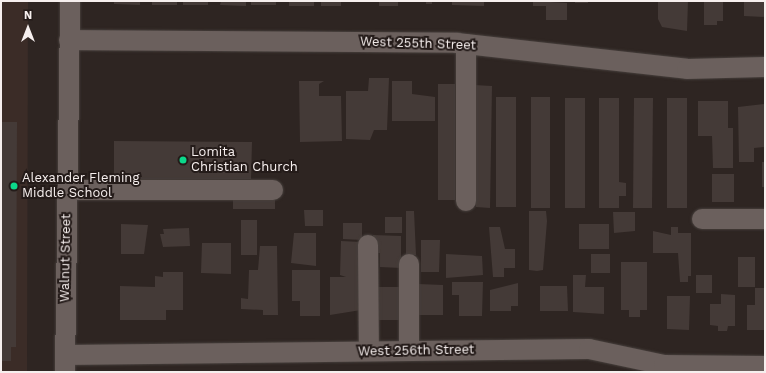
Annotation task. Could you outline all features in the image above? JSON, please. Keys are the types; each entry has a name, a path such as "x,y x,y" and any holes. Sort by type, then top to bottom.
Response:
{"street":[{"name":"Walnut Street","path":"65,363 70,1"},
{"name":"West 255th Street","path":"69,40 466,44 687,69 765,67"},
{"path":"466,44 466,201"},
{"path":"67,190 273,190"},
{"path":"702,219 765,219"},
{"path":"368,245 369,351"},
{"path":"409,264 409,351"},
{"name":"West 256th Street","path":"65,363 369,351 589,349 664,366 765,366"}],"shaded area":[{"name":"Alexander Fleming Middle School","path":"1,1 28,1 27,372 1,372"}],"building":[{"path":"114,1 140,1 140,5 114,4"},
{"path":"152,1 177,1 177,5 152,5"},
{"path":"183,1 208,1 208,5 183,5"},
{"path":"221,1 246,1 246,6 220,5"},
{"path":"251,1 276,1 276,5 251,5"},
{"path":"289,1 314,1 314,6 289,6"},
{"path":"321,1 341,1 341,6 321,6"},
{"path":"379,1 398,1 398,6 379,6"},
{"path":"426,1 432,1 432,4 426,4"},
{"path":"452,1 484,1 484,6 452,5"},
{"path":"533,1 567,3 567,20 546,20 546,6 533,6"},
{"path":"575,1 588,1 588,3 575,3"},
{"path":"658,1 688,1 687,31 662,27 658,19"},
{"path":"704,1 723,1 723,21 717,21 717,25 704,25"},
{"path":"744,1 765,1 765,17 744,16"},
{"path":"369,78 389,78 387,130 374,130 370,140 346,139 346,91 368,91"},
{"path":"299,81 324,81 319,84 319,96 341,96 342,141 300,142"},
{"path":"392,81 412,81 412,94 435,97 435,121 392,121"},
{"path":"438,84 455,84 455,200 438,200"},
{"path":"474,85 492,86 490,208 476,207"},
{"path":"496,97 516,97 516,207 496,207"},
{"path":"531,97 550,97 550,208 531,208"},
{"path":"565,98 585,98 585,208 565,208"},
{"path":"599,98 619,98 619,182 626,183 626,196 619,196 619,208 599,208"},
{"path":"634,98 653,98 652,208 633,208"},
{"path":"667,98 687,98 687,208 667,208"},
{"path":"698,101 728,101 728,128 733,128 733,168 713,168 712,136 698,136"},
{"path":"765,104 765,147 754,148 754,162 739,162 738,107"},
{"path":"1,122 17,122 16,347 11,347 11,361 1,361"},
{"name":"Lomita Christian Church","path":"114,141 252,142 251,179 114,180"},
{"path":"762,162 765,162 765,187 762,187"},
{"path":"712,174 734,174 734,202 712,202"},
{"path":"233,199 275,199 275,209 233,209"},
{"path":"304,210 323,210 323,226 305,226"},
{"path":"406,211 414,211 416,255 406,255"},
{"path":"529,211 546,211 547,221 543,270 529,270"},
{"path":"613,212 635,212 635,231 614,233"},
{"path":"385,217 402,217 402,233 385,233"},
{"path":"241,220 257,220 257,255 241,255"},
{"path":"343,223 362,223 362,240 343,239"},
{"path":"121,224 148,225 144,254 121,254"},
{"path":"579,224 609,224 609,249 579,249"},
{"path":"489,227 500,227 505,249 515,249 515,268 504,268 504,277 493,277"},
{"path":"671,227 678,227 678,233 691,233 691,276 688,276 688,282 680,282 678,253 653,253 653,231 671,235"},
{"path":"189,228 190,246 163,247 160,234 164,234 163,229"},
{"path":"294,233 316,233 316,266 291,263"},
{"path":"373,235 401,236 401,268 380,267 380,253 373,253"},
{"path":"421,240 440,240 439,272 421,272"},
{"path":"341,241 361,242 361,310 330,315 330,277 346,277 340,275"},
{"path":"202,243 231,243 231,274 201,273"},
{"path":"260,246 277,246 278,315 263,315 263,310 241,309 241,298 248,299 249,270 258,270"},
{"path":"446,254 482,256 483,275 446,278"},
{"path":"591,254 610,254 610,273 591,273"},
{"path":"738,257 755,257 755,287 738,287"},
{"path":"621,262 647,262 647,310 640,310 640,317 629,317 629,310 621,310"},
{"path":"292,270 320,270 320,316 300,316 300,301 292,301"},
{"path":"163,272 183,272 183,310 166,310 166,320 120,320 120,286 155,287 155,276 163,277"},
{"path":"573,275 586,275 585,287 604,287 604,314 573,312"},
{"path":"696,275 712,275 712,293 696,293"},
{"path":"452,282 483,282 482,316 459,316 459,295 452,295"},
{"path":"518,283 518,306 511,306 511,311 490,311 490,290"},
{"path":"418,284 443,285 443,315 418,315"},
{"path":"540,286 567,286 568,311 540,311"},
{"path":"375,287 402,287 401,320 376,320"},
{"path":"755,288 765,288 765,330 747,330 747,305 755,305"},
{"path":"721,294 735,295 735,326 728,326 727,331 718,331 718,326 710,325 710,304 721,304"},
{"path":"667,296 690,296 689,330 667,329"}],"place":[{"name":"Lomita Christian Church","path":"183,160"},
{"name":"Alexander Fleming Middle School","path":"14,186"}]}
